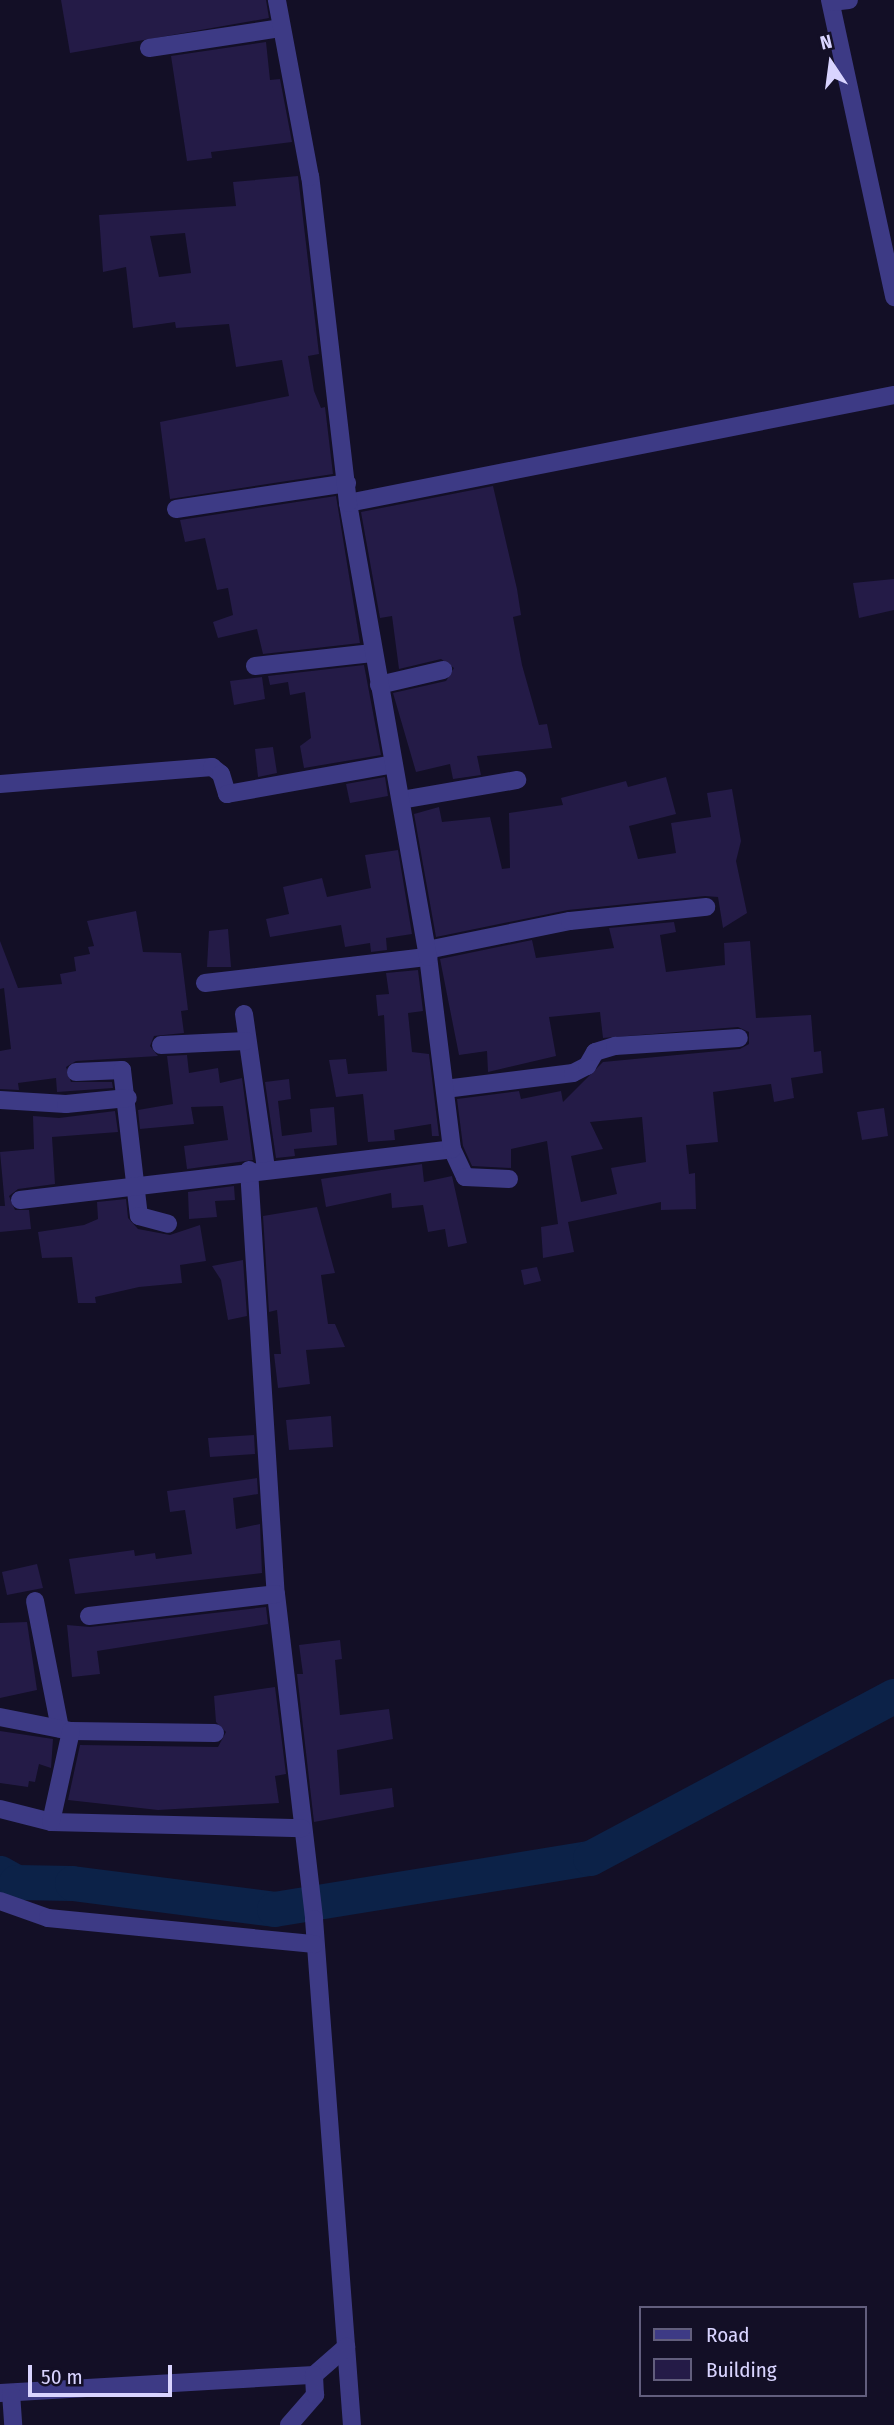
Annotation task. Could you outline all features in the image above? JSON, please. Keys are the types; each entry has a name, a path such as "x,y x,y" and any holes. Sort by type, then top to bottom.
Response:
{"street":[{"path":"277,0 329,305 348,503 372,653 427,953 452,1149 465,1177 509,1179"},
{"path":"837,1 894,297"},
{"path":"149,48 282,28"},
{"path":"348,503 894,395"},
{"path":"176,509 347,482"},
{"path":"255,666 372,653"},
{"path":"379,685 443,670"},
{"path":"0,784 212,767 221,774 227,794 393,764"},
{"path":"401,800 517,780"},
{"path":"205,983 427,953 570,922 706,907"},
{"path":"244,1014 258,1169 276,1594 314,1919 352,2425"},
{"path":"445,1089 573,1073 587,1066 595,1052 615,1046 739,1038"},
{"path":"161,1045 246,1041"},
{"path":"76,1072 119,1068 128,1098 133,1184 141,1219 168,1224"},
{"path":"0,1100 66,1104 128,1098"},
{"path":"20,1200 258,1169 452,1149"},
{"path":"89,1616 276,1594"},
{"path":"34,1601 66,1730 51,1822"},
{"path":"0,1717 66,1730 215,1733"},
{"path":"0,1809 51,1822 306,1852"},
{"path":"0,1901 48,1917 315,1944"},
{"path":"13,2425 5,2393 314,2375 346,2347"},
{"path":"289,2425 316,2395 314,2375"}],"building":[{"path":"61,0 266,0 269,18 70,53"},
{"path":"266,42 270,80 280,79 292,142 211,152 212,158 187,161 171,56"},
{"path":"298,176 319,354 308,356 314,391 321,408 325,407 333,474 170,499 160,422 289,396 282,360 236,367 229,324 176,328 175,322 133,328 126,267 103,272 99,215 236,206 233,182","holes":["185,233 191,273 159,277 150,236"]},
{"path":"493,486 517,589 521,615 513,617 522,665 539,725 547,724 552,748 477,756 481,775 453,779 450,764 416,772 393,693 446,681 454,668 441,659 399,669 392,616 380,618 361,512"},
{"path":"336,496 360,643 263,654 257,629 218,638 213,622 233,615 228,588 217,590 205,538 185,542 180,520"},
{"path":"894,579 894,610 859,618 853,583"},
{"path":"364,665 381,755 304,768 300,746 311,738 305,692 290,695 288,682 270,685 268,676"},
{"path":"262,677 265,699 234,705 230,681"},
{"path":"273,747 277,773 258,777 255,749"},
{"path":"385,777 388,796 350,803 346,784"},
{"path":"666,777 676,814 629,826 638,859 676,853 671,823 711,817 707,793 732,789 741,841 736,861 747,913 723,928 718,897 705,896 568,910 436,937 414,814 439,807 442,822 490,817 502,869 510,868 509,813 563,805 561,798 626,781 628,787"},
{"path":"398,850 412,934 386,938 387,950 371,952 370,943 345,947 341,925 270,937 266,919 289,914 283,887 322,878 327,897 371,888 365,855"},
{"path":"136,911 143,952 181,953 188,1010 181,1011 184,1033 154,1036 150,1046 158,1056 76,1061 66,1067 71,1082 112,1082 113,1088 57,1092 56,1078 18,1083 19,1090 0,1089 0,1051 11,1049 4,988 0,989 0,941 18,988 62,984 60,974 76,971 74,957 90,954 88,947 94,946 87,921"},
{"path":"674,922 676,932 660,935 666,972 725,965 724,943 750,941 756,1018 811,1015 814,1052 821,1051 823,1073 791,1078 794,1098 774,1102 771,1084 713,1092 718,1142 686,1145 689,1174 695,1173 696,1209 661,1210 661,1202 568,1222 574,1252 543,1258 541,1227 558,1224 547,1141 511,1149 511,1168 472,1166 463,1146 457,1099 519,1091 521,1099 561,1091 563,1102 603,1062 740,1049 749,1044 749,1032 738,1027 603,1038 600,1012 549,1017 556,1056 488,1072 487,1051 459,1055 440,959 532,940 536,958 614,948 609,928","holes":["642,1117 646,1162 611,1168 617,1194 581,1202 571,1156 603,1149 590,1122"]},
{"path":"228,929 231,967 207,967 209,931"},
{"path":"418,970 423,1011 408,1013 412,1052 429,1054 439,1136 432,1136 431,1124 394,1130 395,1140 368,1142 363,1094 336,1097 329,1060 346,1059 348,1074 387,1071 384,1015 378,1016 376,995 389,994 386,973"},
{"path":"187,1055 189,1073 218,1068 220,1083 242,1078 253,1160 187,1169 184,1146 228,1140 223,1106 191,1107 194,1124 140,1129 138,1110 173,1104 167,1056"},
{"path":"289,1079 291,1099 278,1101 282,1136 312,1132 310,1109 334,1107 337,1145 294,1149 295,1156 276,1158 265,1082"},
{"path":"884,1108 888,1136 862,1140 857,1112"},
{"path":"115,1111 118,1132 52,1137 55,1184 18,1189 9,1196 15,1210 29,1210 31,1229 0,1232 0,1206 5,1206 0,1152 34,1149 33,1116 59,1118"},
{"path":"422,1164 424,1182 452,1176 467,1243 448,1247 445,1229 428,1232 423,1205 392,1208 391,1193 326,1207 321,1179"},
{"path":"234,1186 235,1200 215,1201 217,1217 189,1219 188,1192"},
{"path":"126,1199 128,1218 138,1229 170,1235 200,1225 206,1261 180,1265 182,1283 139,1287 95,1297 96,1303 78,1303 72,1257 42,1258 38,1232 84,1225 98,1219 97,1202"},
{"path":"317,1207 335,1273 321,1275 328,1324 335,1324 345,1347 306,1350 310,1384 278,1388 274,1354 281,1354 277,1310 269,1312 263,1216"},
{"path":"243,1260 247,1316 228,1320 221,1280 212,1266"},
{"path":"537,1267 541,1281 524,1285 521,1270"},
{"path":"331,1416 333,1447 289,1450 286,1420"},
{"path":"254,1435 255,1454 210,1457 208,1438"},
{"path":"257,1478 258,1494 233,1498 236,1529 260,1524 262,1573 75,1594 69,1559 134,1550 135,1556 155,1553 156,1559 192,1554 185,1510 170,1512 167,1491"},
{"path":"37,1564 43,1588 7,1595 2,1572"},
{"path":"266,1607 268,1624 97,1651 100,1674 72,1677 67,1625 90,1627"},
{"path":"27,1622 37,1690 0,1698 0,1623"},
{"path":"340,1640 342,1659 335,1660 340,1715 389,1709 393,1739 337,1750 340,1795 392,1788 394,1807 314,1822 297,1674 303,1674 299,1645"},
{"path":"275,1687 286,1774 275,1776 279,1803 158,1810 68,1800 80,1745 218,1747 226,1732 216,1722 214,1696"},
{"path":"0,1731 53,1739 51,1768 39,1764 35,1782 29,1781 28,1787 0,1783"}],"waterway":[{"path":"0,1873 16,1882 72,1883 274,1909 590,1858 894,1696"}]}
